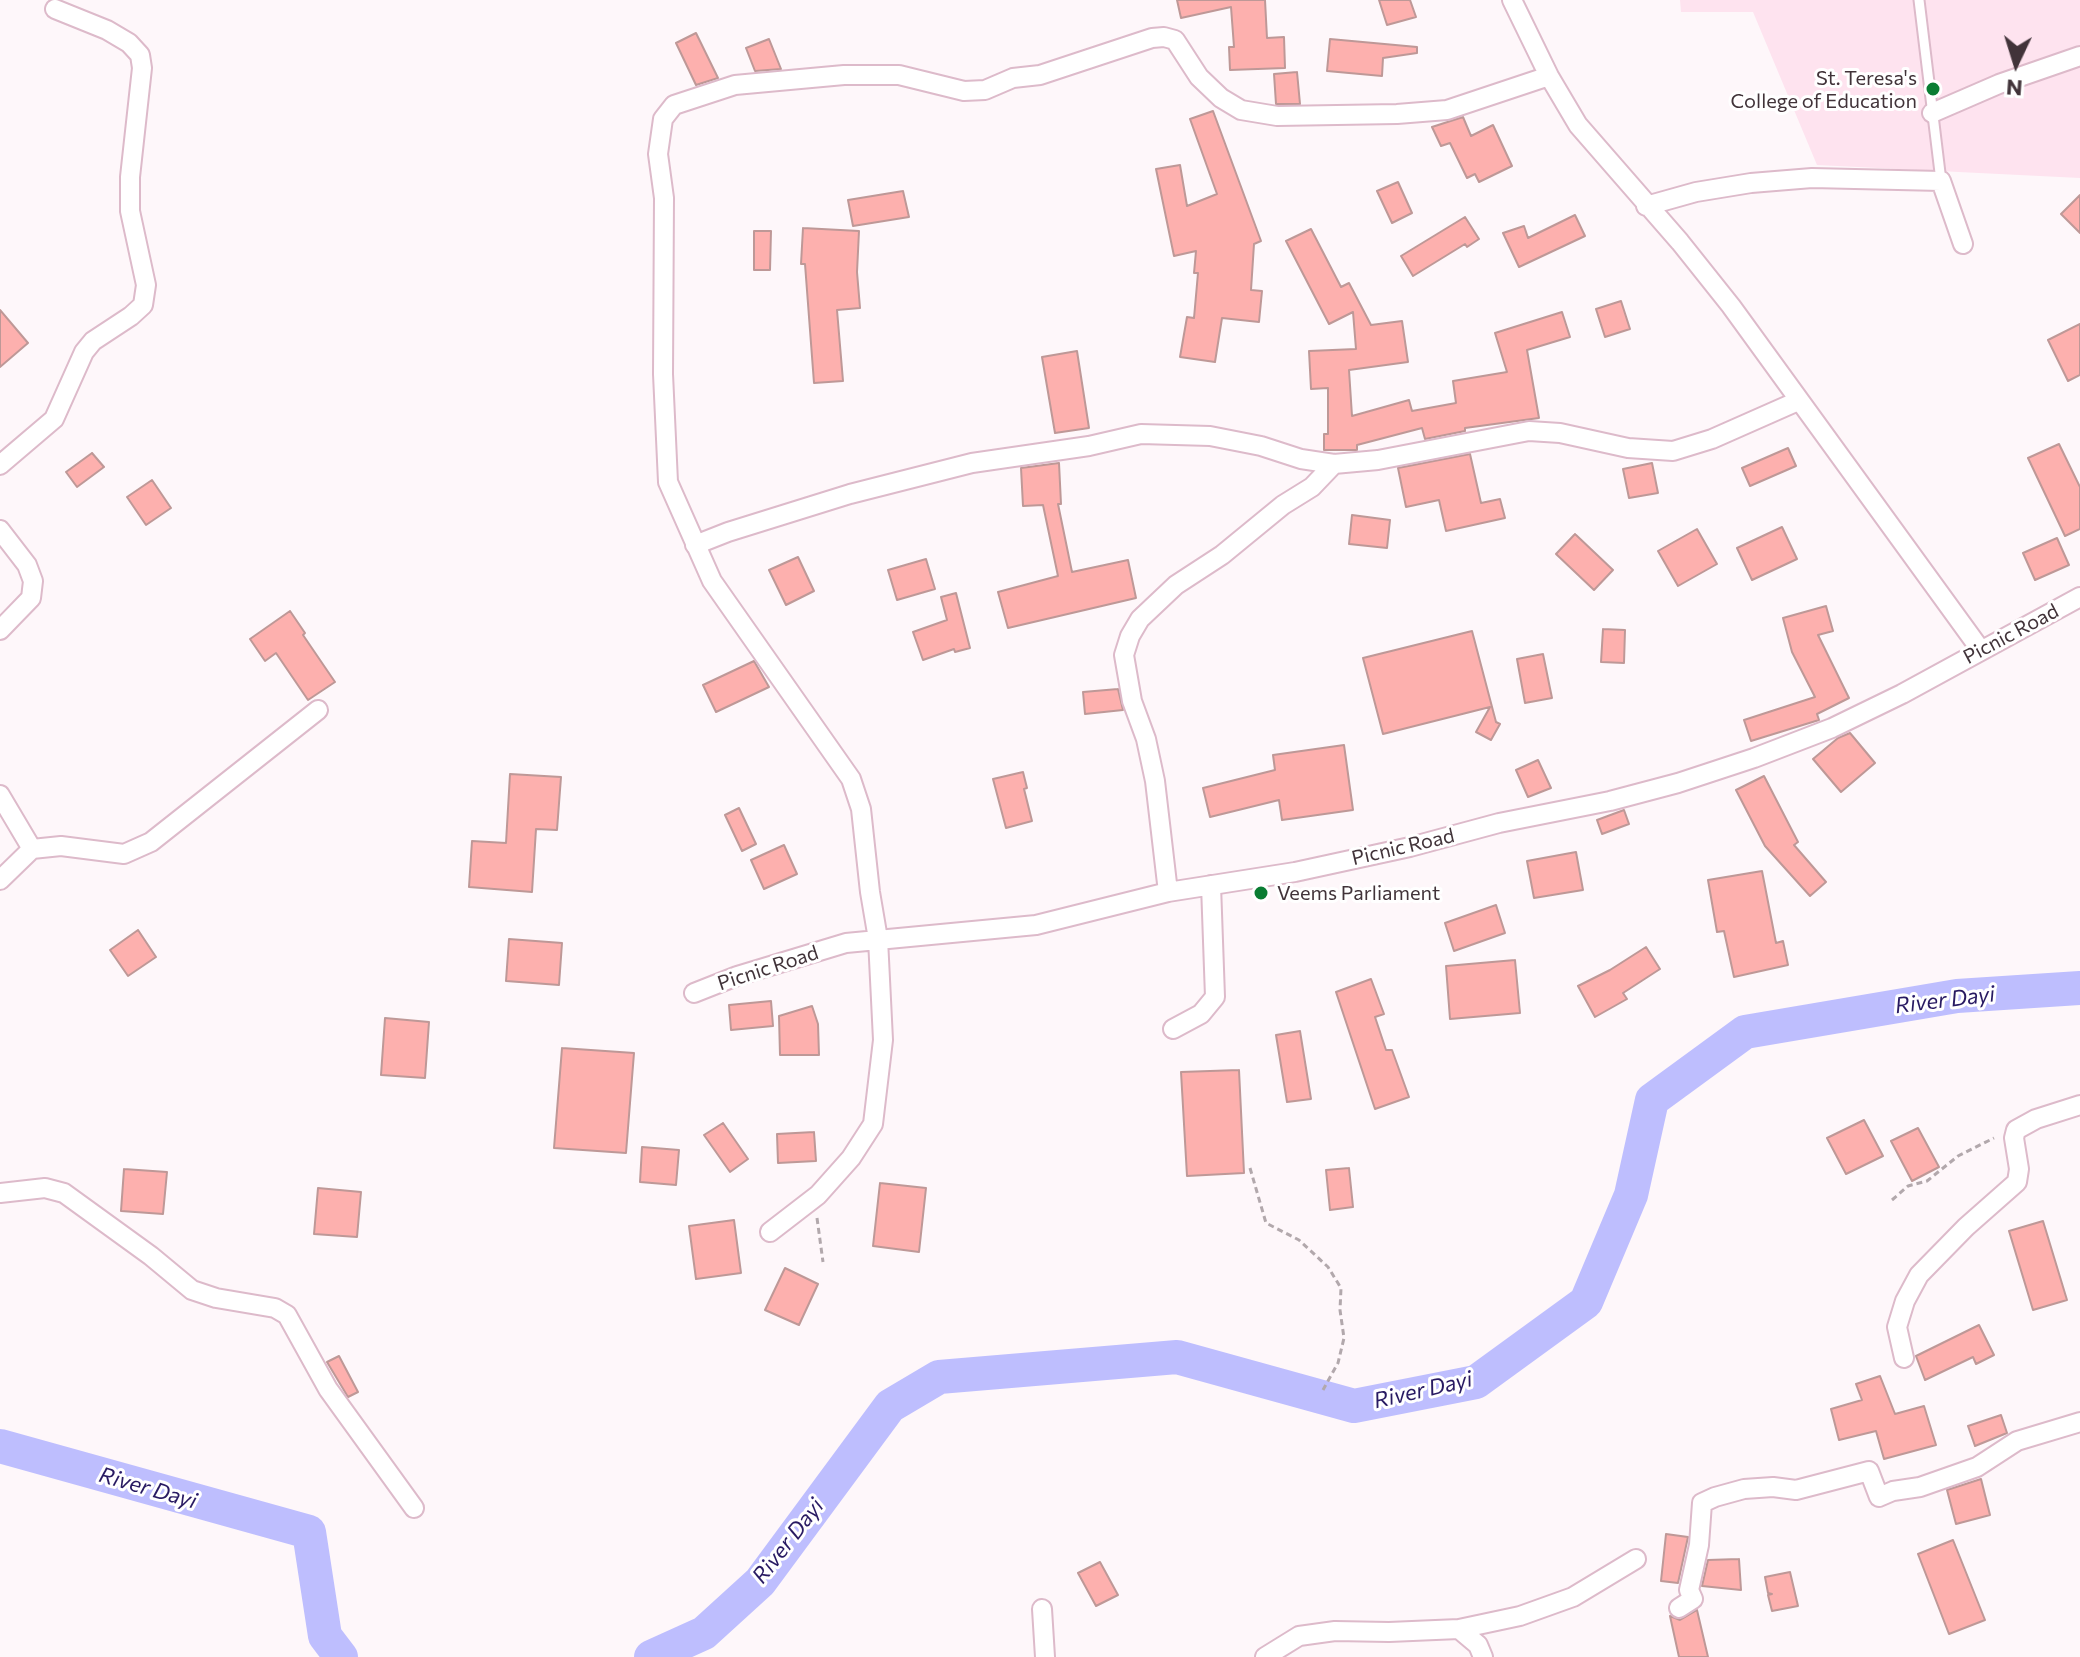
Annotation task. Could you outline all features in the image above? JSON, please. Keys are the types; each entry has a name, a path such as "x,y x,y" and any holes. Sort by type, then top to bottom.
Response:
{"street":[{"path":"1512,0 1549,76 1578,125 1731,306 1980,649"},
{"path":"0,465 54,419 84,352 93,341 143,305 146,285 130,211 130,177 142,68 140,55 129,43 107,30 55,9"},
{"path":"770,1232 818,1195 851,1158 873,1124 883,1040 878,939 861,809 851,779 712,581 668,482 663,363 664,198 658,154 663,119 674,105 735,85 844,75 899,75 964,91 985,90 1013,78 1040,75 1152,38 1164,37 1175,40 1199,77 1221,98 1241,110 1277,116 1447,110 1549,76"},
{"path":"1932,113 1999,84 2080,56"},
{"path":"1646,206 1696,192 1751,183 1812,178 1941,181 1963,244"},
{"path":"695,545 850,494 972,463 1089,446 1141,434 1210,436 1334,464 1378,460 1529,431 1560,433 1628,448 1673,451 1712,439 1798,401"},
{"path":"1168,892 1155,781 1146,739 1132,701 1124,655 1130,636 1140,619 1166,593 1222,555 1283,505 1312,487 1334,464"},
{"path":"0,530 27,565 33,581 31,598 0,630"},
{"name":"Picnic Road","path":"694,993 737,976 846,943 1036,925 1168,892 1295,872 1410,847 1499,823 1678,783 1832,728 1902,694 2080,597"},
{"path":"0,880 32,849 61,846 124,854 151,842 318,710"},
{"path":"0,795 32,849"},
{"path":"1173,1029 1201,1014 1215,997 1211,885"},
{"path":"1904,1358 1897,1327 1905,1301 1919,1275 1966,1227 2017,1182 2016,1130 2021,1125 2080,1105"},
{"path":"0,1193 45,1188 64,1193 192,1290 216,1298 275,1308 287,1315 328,1389 414,1508"},
{"path":"1679,1608 1693,1599 1689,1590 1699,1545 1702,1503 1744,1489 1773,1487 1796,1490 1869,1471 1879,1497 1893,1491 1920,1487 1977,1467 2017,1441 2080,1422"},
{"path":"1265,1657 1299,1636 1335,1631 1459,1629 1520,1616 1573,1597 1636,1559"},
{"path":"1042,1609 1045,1657"},
{"path":"1459,1629 1478,1645 1483,1657"}],"lane":[{"path":"1919,0 1941,181"}],"path":[{"path":"1892,1200 1908,1186 1927,1181 1958,1156 2016,1130"},
{"path":"1250,1168 1266,1223 1299,1240 1328,1267 1341,1288 1344,1338 1338,1363 1323,1390"},
{"path":"817,1223 823,1262"}],"shaded area":[{"name":"St. Teresa's College of Education","path":"1680,0 2080,0 2080,178 1817,165 1753,12 1681,12"}],"building":[{"path":"1177,0 1265,0 1267,38 1284,37 1285,68 1230,70 1229,47 1234,47 1231,7 1181,18"},
{"path":"1379,0 1410,0 1416,17 1387,25"},
{"path":"696,33 718,78 696,85 676,43"},
{"path":"769,39 781,69 755,71 746,48"},
{"path":"1330,39 1417,47 1417,53 1383,58 1382,76 1327,71"},
{"path":"1297,72 1300,104 1276,104 1274,74"},
{"path":"1213,111 1261,241 1254,244 1251,290 1262,291 1259,322 1222,318 1215,362 1180,357 1187,317 1194,318 1198,273 1194,273 1196,251 1174,256 1156,169 1180,165 1187,206 1217,194 1190,119"},
{"path":"1463,117 1471,136 1493,125 1512,166 1479,182 1475,174 1467,178 1450,143 1441,146 1432,127"},
{"path":"1398,182 1412,213 1392,223 1377,191"},
{"path":"903,191 909,217 853,226 848,200"},
{"path":"2080,195 2080,233 2061,214"},
{"path":"1575,215 1585,236 1519,267 1503,233 1524,226 1528,238"},
{"path":"1465,217 1479,239 1467,247 1465,244 1413,276 1401,256"},
{"path":"803,228 859,231 857,272 860,308 837,310 843,381 814,383 805,264 801,264"},
{"path":"1311,229 1341,287 1349,283 1371,325 1402,321 1408,362 1349,370 1352,416 1409,400 1412,411 1456,403 1453,381 1507,372 1495,333 1562,312 1570,337 1527,350 1539,418 1465,428 1465,431 1425,439 1422,428 1357,445 1357,450 1324,450 1324,434 1328,434 1328,388 1311,389 1309,351 1356,349 1353,312 1329,324 1286,241"},
{"path":"754,231 771,231 770,270 754,270"},
{"path":"1621,301 1630,329 1605,337 1596,309"},
{"path":"0,310 28,343 0,367"},
{"path":"2080,324 2080,375 2068,381 2048,340"},
{"path":"1077,351 1089,428 1055,433 1042,357"},
{"path":"2059,444 2080,487 2080,529 2065,536 2028,458"},
{"path":"1788,448 1796,466 1750,486 1742,468"},
{"path":"92,453 104,467 77,487 66,472"},
{"path":"1470,454 1481,503 1500,499 1505,518 1446,531 1439,500 1406,507 1398,468"},
{"path":"1059,463 1061,504 1058,504 1072,572 1128,560 1136,598 1008,628 998,592 1058,576 1043,505 1023,506 1021,468"},
{"path":"1652,463 1658,493 1629,498 1623,469"},
{"path":"152,480 171,508 146,525 127,497"},
{"path":"1352,515 1390,520 1387,548 1349,544"},
{"path":"1782,527 1797,559 1752,580 1737,548"},
{"path":"1697,529 1717,564 1678,586 1658,551"},
{"path":"1575,534 1613,570 1594,590 1556,554"},
{"path":"2057,538 2069,565 2035,580 2023,553"},
{"path":"798,557 814,591 786,605 769,570"},
{"path":"926,559 935,589 897,600 888,570"},
{"path":"956,593 970,648 955,652 954,649 923,660 913,632 947,620 941,597"},
{"path":"1826,606 1833,631 1818,635 1849,698 1817,714 1819,720 1751,741 1744,720 1815,697 1792,652 1783,618"},
{"path":"290,611 335,682 308,700 276,653 265,661 250,639"},
{"path":"1603,629 1625,630 1624,663 1601,662"},
{"path":"1472,631 1496,722 1500,724 1491,740 1476,732 1490,707 1383,734 1363,658"},
{"path":"1543,654 1552,698 1525,703 1517,659"},
{"path":"754,661 769,687 716,712 703,685"},
{"path":"1118,689 1123,710 1085,714 1083,692"},
{"path":"1850,733 1875,763 1841,792 1813,759 1838,738"},
{"path":"1344,745 1353,810 1282,820 1279,800 1210,817 1203,788 1275,770 1273,755"},
{"path":"1538,760 1551,788 1528,797 1516,770"},
{"path":"1023,772 1032,821 1006,828 993,779"},
{"path":"510,774 561,777 557,830 536,829 532,892 469,887 472,841 506,843"},
{"path":"1764,776 1798,842 1794,845 1826,882 1810,896 1765,846 1736,790"},
{"path":"739,808 756,844 742,851 725,815"},
{"path":"1624,810 1629,824 1602,834 1597,820"},
{"path":"784,845 797,874 764,889 751,860"},
{"path":"1576,852 1583,890 1534,898 1527,861"},
{"path":"1762,871 1776,943 1783,941 1788,965 1734,977 1724,931 1717,932 1708,880"},
{"path":"1496,905 1505,933 1454,951 1445,923"},
{"path":"138,930 156,957 128,976 110,950"},
{"path":"509,939 562,943 559,985 506,981"},
{"path":"1646,947 1660,969 1623,993 1627,999 1595,1017 1578,986"},
{"path":"1515,960 1520,1013 1450,1019 1446,966"},
{"path":"1371,979 1384,1014 1375,1017 1386,1050 1392,1050 1409,1097 1375,1109 1336,992"},
{"path":"771,1001 773,1026 731,1030 729,1005"},
{"path":"812,1006 818,1024 819,1055 780,1055 779,1016"},
{"path":"385,1018 429,1022 425,1078 381,1075"},
{"path":"1300,1031 1311,1099 1287,1102 1276,1035"},
{"path":"562,1048 634,1053 626,1153 554,1148"},
{"path":"1239,1070 1244,1173 1187,1176 1181,1072"},
{"path":"1864,1120 1883,1156 1846,1174 1827,1138"},
{"path":"723,1123 748,1159 730,1172 704,1135"},
{"path":"1918,1128 1939,1167 1912,1181 1891,1141"},
{"path":"814,1132 816,1161 778,1163 777,1134"},
{"path":"642,1147 679,1150 676,1185 640,1182"},
{"path":"1349,1168 1353,1207 1330,1210 1326,1170"},
{"path":"124,1169 167,1172 163,1214 121,1211"},
{"path":"880,1183 926,1188 919,1252 873,1246"},
{"path":"318,1188 361,1192 357,1237 314,1234"},
{"path":"734,1220 741,1273 696,1279 689,1226"},
{"path":"2043,1221 2067,1300 2033,1310 2009,1231"},
{"path":"785,1268 818,1284 799,1325 765,1310"},
{"path":"1979,1325 1994,1355 1976,1364 1973,1357 1925,1380 1916,1356"},
{"path":"339,1356 358,1392 348,1397 327,1362"},
{"path":"1880,1376 1895,1414 1924,1406 1936,1445 1884,1459 1876,1431 1839,1440 1831,1409 1862,1400 1856,1384"},
{"path":"2001,1415 2007,1433 1975,1446 1968,1426"},
{"path":"1981,1479 1990,1515 1956,1524 1947,1490"},
{"path":"1666,1534 1688,1537 1678,1583 1661,1581"},
{"path":"1953,1540 1985,1620 1949,1634 1918,1554"},
{"path":"1739,1559 1741,1590 1702,1586 1708,1560"},
{"path":"1100,1562 1118,1595 1096,1606 1078,1573"},
{"path":"1790,1572 1798,1606 1772,1611 1768,1595 1772,1594 1768,1593 1765,1577"},
{"path":"1697,1610 1708,1657 1679,1657 1670,1616 1680,1620"}],"waterway":[{"name":"River Dayi","path":"651,1657 704,1633 760,1582 890,1406 939,1377 1177,1357 1354,1406 1476,1382 1586,1302 1631,1195 1652,1100 1745,1032 1957,996 2080,988"},
{"name":"River Dayi","path":"0,1446 309,1532 325,1636 341,1657"}],"place":[{"name":"St. Teresa's College of Education","path":"1933,89"},
{"name":"Veems Parliament","path":"1261,893"}]}
